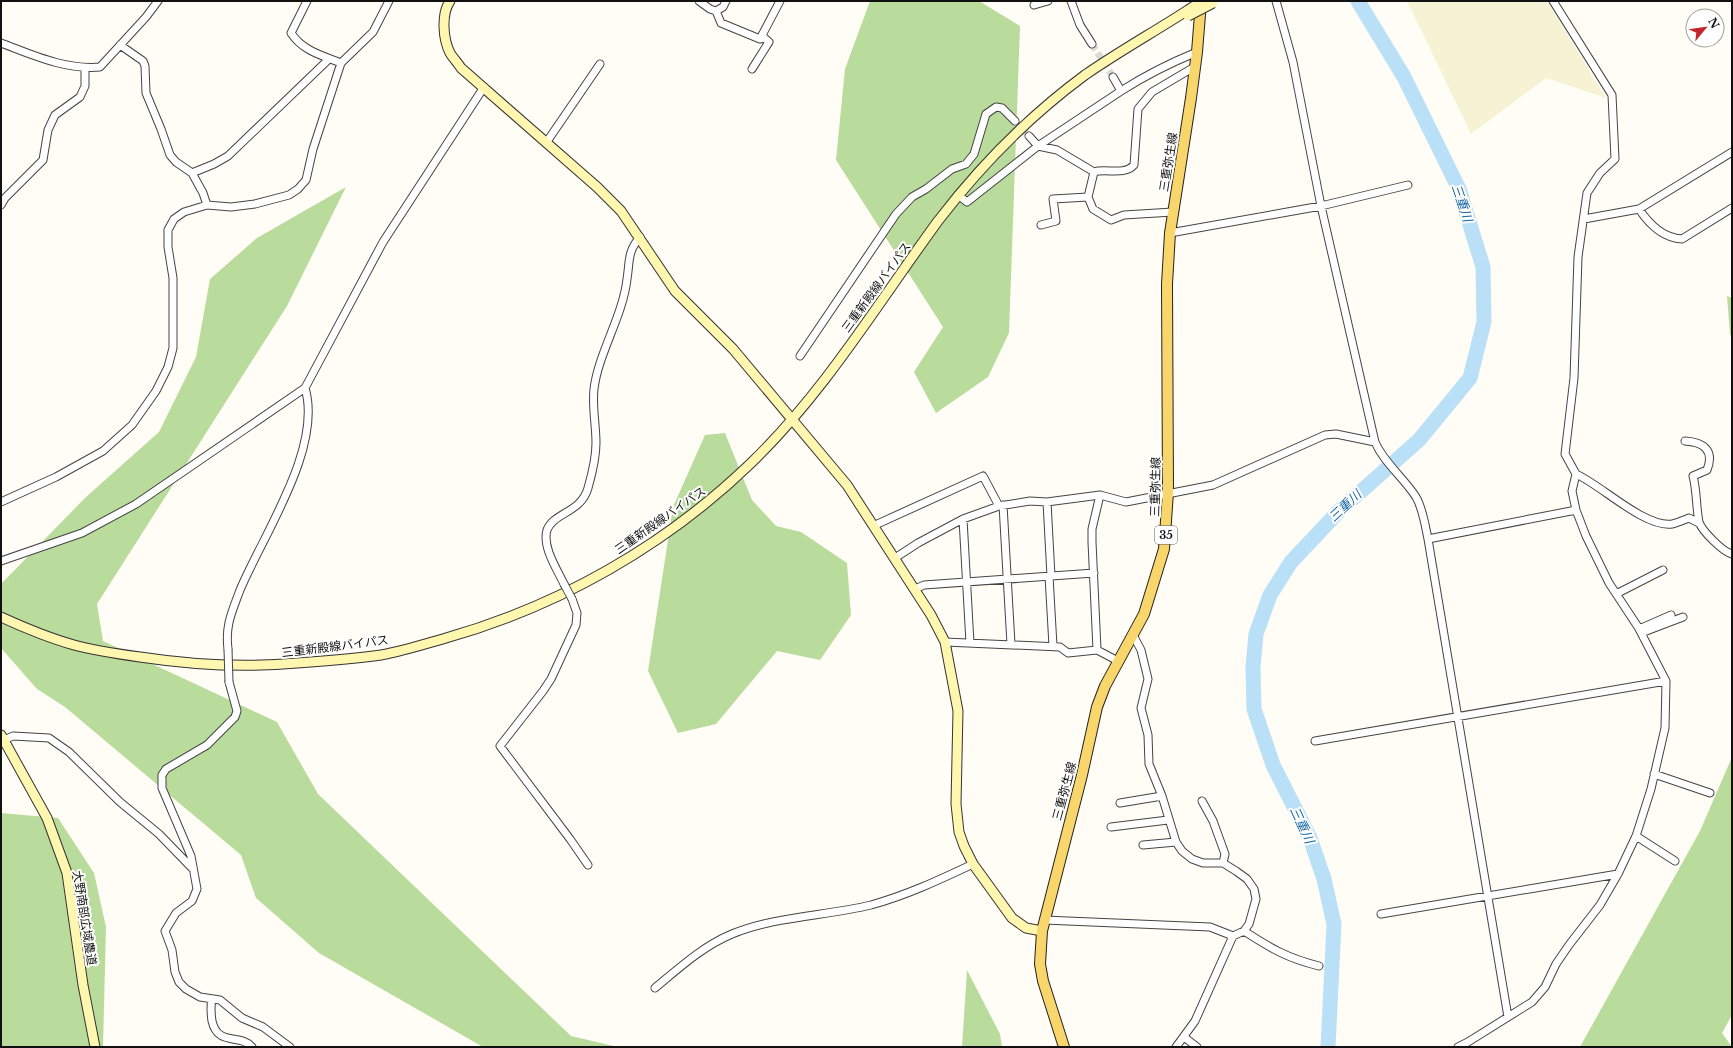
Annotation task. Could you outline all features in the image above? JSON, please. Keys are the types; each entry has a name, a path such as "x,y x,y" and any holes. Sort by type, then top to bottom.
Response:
{"main road":[{"path":"450,1 445,15 445,37 450,53 461,68 602,192 621,211 640,237 657,267 674,291 733,350 846,486 915,589 945,642 958,711 957,818 964,846 973,864 1018,924 1026,928 1042,931"},
{"name":"三重新殿線バイパス","path":"1188,13 1202,1"},
{"name":"三重弥生線","path":"1064,1047 1043,981 1040,964 1042,931 1082,775 1097,707 1118,661 1144,614 1152,593 1164,549 1168,492 1167,284 1170,233 1196,66 1202,1"},
{"name":"三重新殿線バイパス","path":"1,617 30,630 75,645 117,654 218,666 265,666 327,661 383,654 425,644 511,617 567,592 614,567 654,542 712,499 750,464 807,403 958,195 993,154 1020,128 1046,105 1100,65 1188,13 1216,2"},
{"name":"大野南部広域農道","path":"2,738 46,818 67,873 83,985 95,1047"}],"street":[{"path":"1,43 58,63 85,68 100,67 158,1"},
{"path":"306,1 291,33 298,42 308,50 341,63"},
{"path":"1,502 56,478 103,451 132,425 152,397 168,367 173,348 173,278 168,247 168,230 174,219 184,212 207,205 231,207 256,204 289,195 306,180 313,149 341,63 373,32 389,1"},
{"path":"699,1 710,9 716,11 723,7 726,1"},
{"path":"716,11 720,23 760,39 780,1"},
{"path":"1034,5 1048,1"},
{"path":"1071,1 1080,25 1092,44"},
{"path":"1276,1 1293,62 1321,206 1375,442 1379,452 1415,496 1420,505 1428,539 1508,1017"},
{"path":"1553,1 1612,95 1615,159 1600,173 1587,194 1578,258 1574,378 1565,454 1576,474 1591,480 1636,515 1670,525 1690,518 1699,523 1724,550 1732,554"},
{"path":"752,69 769,42 762,36"},
{"path":"120,45 143,61 145,66 146,94 162,129 170,155 176,162 192,172 203,193 207,205"},
{"path":"958,195 967,202 1038,146 1121,90 1179,58 1197,52"},
{"path":"192,172 214,164 228,156 329,58"},
{"path":"546,143 600,64"},
{"path":"1029,136 1038,146 1057,150 1094,172 1130,169 1134,165 1138,109 1152,92 1196,66"},
{"path":"1,206 5,198 43,160 48,130 55,115 80,96 85,86 85,68"},
{"path":"1113,77 1121,90"},
{"path":"1,561 82,533 136,504 305,388 383,242 484,87"},
{"path":"800,356 896,214 912,196 926,189 952,169 966,164 974,154 986,114 996,107 1002,108 1015,121"},
{"path":"1584,219 1640,209 1732,152"},
{"path":"1094,172 1088,197 1093,209 1111,220 1124,215 1173,212"},
{"path":"1170,233 1321,206 1408,185"},
{"path":"1041,225 1056,221 1053,199 1088,197"},
{"path":"1640,209 1654,228 1676,239 1682,239 1732,208"},
{"path":"588,865 500,746 536,701 551,679 576,625 578,613 546,544 547,530 557,519 577,506 585,498 596,444 594,388 623,299 627,280 629,255 633,245 640,237"},
{"path":"290,1047 263,1027 242,1018 220,1000 200,997 186,989 179,982 175,972 172,950 165,931 176,914 192,901 197,889 191,856 162,788 162,775 166,769 207,745 235,717 237,711 229,682 226,633 232,612 245,579 282,506 302,452 308,419 308,400 305,388"},
{"path":"895,558 918,543 963,519 1001,506 1030,501 1047,502 1100,495 1126,502 1168,492 1213,485 1325,435 1336,434 1375,442"},
{"path":"1685,442 1697,442 1704,446 1709,454 1710,463 1707,470 1693,476 1697,491 1699,523"},
{"path":"1458,1047 1532,1002 1545,988 1556,964 1600,905 1618,874 1636,836 1654,774 1665,728 1666,681 1640,631 1616,594 1586,536 1576,510 1572,491 1576,474"},
{"path":"873,526 983,476 1001,506 1011,644"},
{"path":"1097,650 1092,529 1100,495"},
{"path":"1047,502 1053,646"},
{"path":"1428,539 1576,510"},
{"path":"963,519 970,643"},
{"path":"1616,594 1656,571 1663,570"},
{"path":"915,589 924,585 1094,573"},
{"path":"1640,631 1672,615"},
{"path":"1640,631 1683,617"},
{"path":"1133,635 1141,650 1148,679 1141,708 1148,735 1149,764 1162,796 1168,820 1176,842 1182,852 1192,859 1203,863 1223,864 1248,880 1254,889 1256,899 1249,924 1244,931 1233,936 1195,1021 1176,1047"},
{"path":"945,642 1053,646 1060,647 1068,653 1097,650 1118,661"},
{"path":"1315,741 1666,681"},
{"path":"2,738 12,736 49,738 69,752 120,802 159,834 192,868"},
{"path":"1654,774 1710,793"},
{"path":"1120,803 1162,796"},
{"path":"1202,801 1213,821 1225,854 1223,864"},
{"path":"1111,827 1168,820"},
{"path":"1636,836 1675,861"},
{"path":"1144,845 1176,842"},
{"path":"655,988 701,952 731,935 767,924 871,905 916,891 973,864"},
{"path":"1381,914 1618,874"},
{"path":"1044,920 1210,927 1233,936"},
{"path":"1244,931 1279,953 1319,966"},
{"path":"212,999 210,1008 214,1028 225,1038 249,1043 252,1047"},
{"path":"1184,1037 1198,1047"}],"shaded area":[{"path":"1407,1 1547,1 1606,98 1546,78 1471,134"}],"green space":[{"path":"870,1 979,1 1020,26 1009,333 988,377 936,413 914,372 943,327 836,160 845,69"},
{"path":"346,187 287,306 97,604 103,641 277,722 318,794 571,1036 618,1047 483,1047 319,953 256,898 241,855 65,707 37,689 1,648 1,584 86,497 159,432 196,357 210,279 257,238"},
{"path":"1727,296 1732,298 1732,336 1730,335"},
{"path":"725,433 752,500 776,526 801,532 847,563 851,615 820,660 777,651 716,724 678,733 648,671 673,507 705,435"},
{"path":"1732,757 1732,1015 1722,1033 1732,1047 1580,1047 1700,831"},
{"path":"1,813 58,818 94,873 106,927 103,1047 1,1047"},
{"path":"967,970 1000,1034 1002,1047 962,1047"}],"waterway":[{"name":"三重川","path":"1328,1047 1334,924 1324,879 1310,838 1273,765 1254,709 1253,667 1256,634 1270,595 1291,562 1341,509 1419,440 1470,378 1484,322 1483,267 1459,189 1404,77 1358,1"}],"tunnel":[{"path":"1092,44 1113,77"},
{"path":"1015,121 1029,136"}]}
